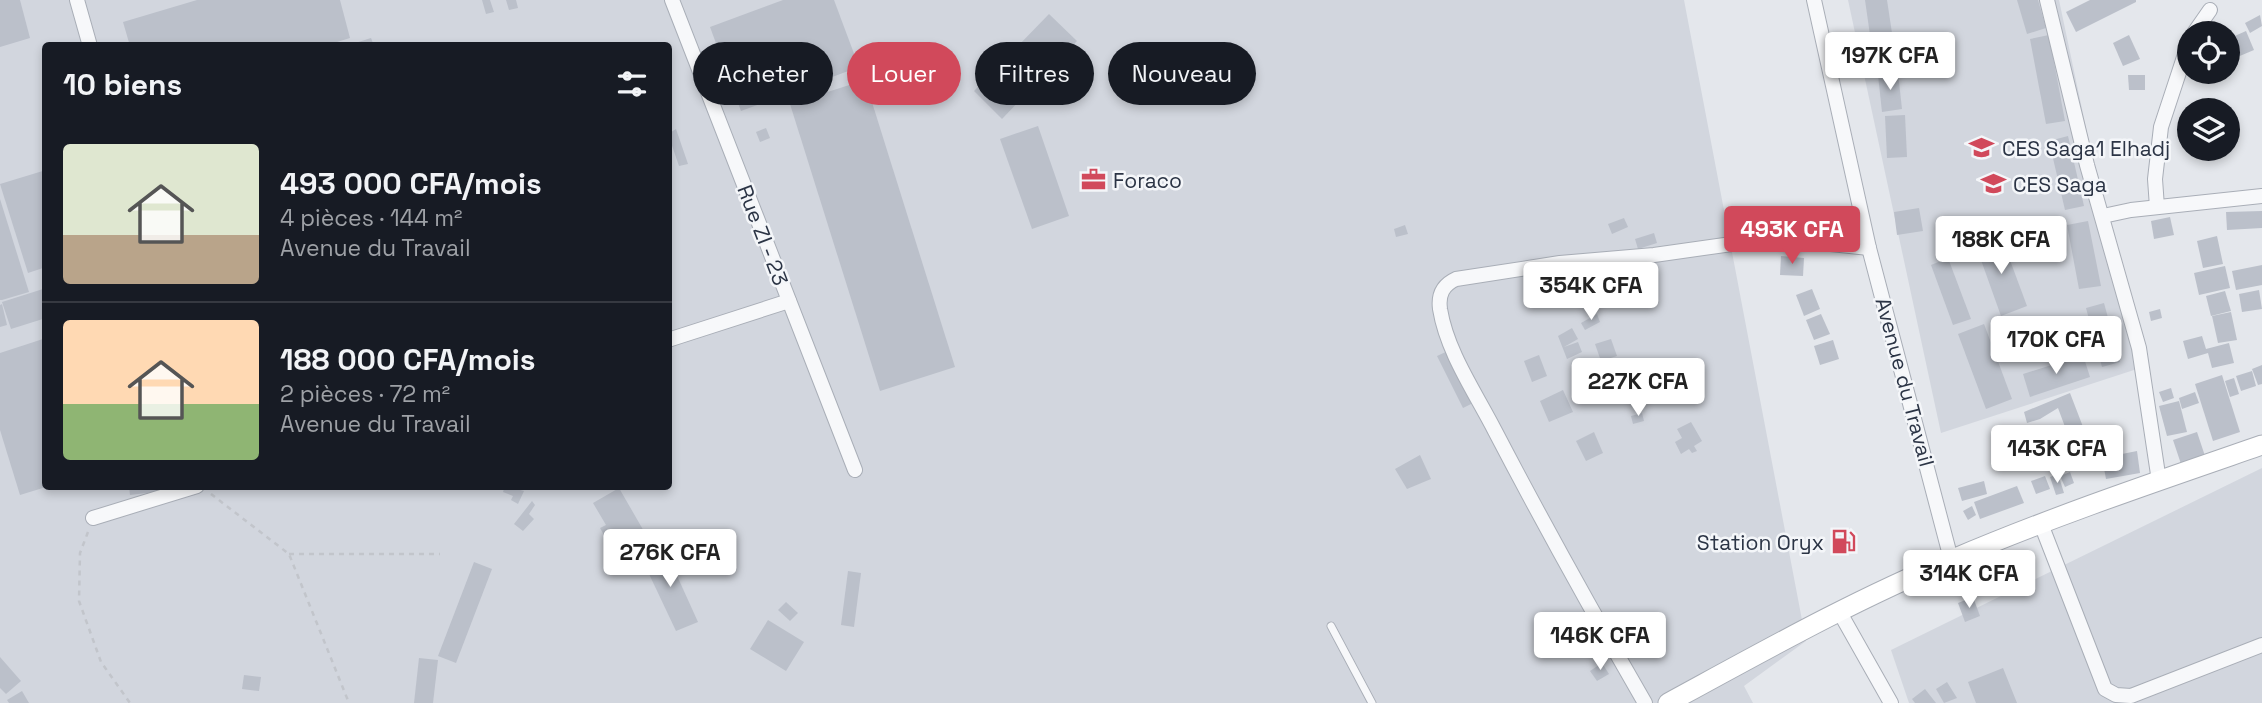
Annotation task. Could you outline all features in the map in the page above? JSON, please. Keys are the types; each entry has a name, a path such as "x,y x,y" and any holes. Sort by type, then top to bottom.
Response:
{"main road":[{"path":"1668,703 1839,611 1951,559 2262,445"}],"street":[{"path":"78,0 89,42"},
{"name":"Rue ZI - 23","path":"672,0 855,470"},
{"name":"Avenue du Travail","path":"1814,0 1869,248 1951,559"},
{"path":"2047,0 2087,165 2104,216 2139,348 2159,481"},
{"path":"2202,21 2210,10"},
{"path":"2157,207 2155,179 2161,127 2177,78"},
{"path":"2104,216 2157,207 2262,196"},
{"path":"1644,703 1585,599 1463,370 1445,327 1440,294 1446,284 1456,279 1560,262 1654,255 1746,242 1802,241 1869,248"},
{"path":"672,339 789,301"},
{"path":"93,518 186,490"},
{"path":"2041,524 2105,689 2118,699 2262,645"},
{"path":"1839,611 1891,703"}],"lane":[{"path":"1331,626 1372,703"}],"path":[{"path":"204,490 289,554 349,703"},
{"path":"93,518 80,553 79,601 101,662 130,703"},
{"path":"289,554 440,554"}],"shaded area":[{"path":"0,0 1684,0 1806,641 1744,686 1753,703 0,703"},
{"name":"CES Saga","path":"1848,0 2059,0 2137,369 1941,433"},
{"path":"2262,468 2262,703 1909,703 1891,650"}],"building":[{"path":"0,0 20,0 30,38 0,47"},
{"path":"197,0 340,0 350,38 337,42 129,42 123,22"},
{"path":"482,0 490,0 494,12 486,14"},
{"path":"506,0 516,0 518,8 509,10"},
{"path":"783,0 834,0 850,42 847,42 847,71 833,77 833,42 716,42 710,27"},
{"path":"1865,0 1887,0 1895,53 1873,56"},
{"path":"2017,0 2038,0 2046,28 2027,34"},
{"path":"2090,0 2136,2 2076,32 2066,12"},
{"path":"1049,14 1077,41 1076,42 1022,42"},
{"path":"2260,15 2262,26 2250,33 2245,23"},
{"path":"2246,31 2254,50 2240,56 2240,34"},
{"path":"2049,35 2065,121 2046,124 2030,39"},
{"path":"2129,35 2140,59 2123,66 2113,43"},
{"path":"1898,73 1902,109 1882,112 1878,75"},
{"path":"2128,75 2145,75 2145,90 2129,90"},
{"path":"847,86 847,105 873,105 955,367 880,391 790,105 833,105 833,90"},
{"path":"739,105 757,105 741,111"},
{"path":"988,105 1015,105 1002,119"},
{"path":"1905,115 1907,157 1887,158 1885,116"},
{"path":"1038,126 1069,216 1032,229 1000,139"},
{"path":"766,128 770,138 760,142 756,132"},
{"path":"676,129 688,164 679,166 672,146 672,132"},
{"path":"2068,136 2084,206 2065,210 2049,141"},
{"path":"42,171 42,268 28,273 0,184"},
{"path":"0,199 29,292 2,300 0,300"},
{"path":"1919,208 1923,231 1897,235 1894,212"},
{"path":"2262,211 2262,228 2227,230 2226,212"},
{"path":"2170,217 2174,235 2154,239 2151,221"},
{"path":"1624,218 1628,227 1612,234 1608,224"},
{"path":"2088,221 2101,286 2079,289 2067,225"},
{"path":"1405,225 1408,234 1396,237 1394,229"},
{"path":"1654,233 1657,243 1638,249 1635,239"},
{"path":"2001,236 2027,306 2001,316 1976,246"},
{"path":"2217,236 2223,264 2203,268 2197,241"},
{"path":"1781,256 1804,258 1803,276 1780,275"},
{"path":"1948,258 1971,319 1953,325 1931,265"},
{"path":"2262,265 2262,285 2236,290 2232,271"},
{"path":"2225,266 2230,288 2199,295 2194,273"},
{"path":"42,289 42,319 11,329 2,302"},
{"path":"1812,289 1820,309 1804,316 1796,295"},
{"path":"2259,290 2262,309 2242,312 2239,294"},
{"path":"2225,291 2231,311 2211,316 2206,296"},
{"path":"2104,303 2120,362 2102,367 2086,308"},
{"path":"2,304 7,325 0,327 0,305"},
{"path":"2160,309 2162,318 2151,321 2149,312"},
{"path":"2231,312 2237,340 2218,343 2212,316"},
{"path":"1597,314 1600,322 1585,330 1581,323"},
{"path":"1821,314 1830,334 1814,340 1806,320"},
{"path":"1984,324 2012,399 1986,409 1958,334"},
{"path":"1572,328 1578,339 1564,347 1578,342 1582,352 1567,359 1558,336"},
{"path":"2202,336 2206,349 2229,343 2234,363 2212,368 2208,353 2188,359 2183,341"},
{"path":"42,339 42,488 20,495 0,430 0,353"},
{"path":"1611,339 1617,356 1601,361 1595,344"},
{"path":"1833,340 1839,359 1820,365 1814,346"},
{"path":"1450,350 1473,403 1463,408 1437,356"},
{"path":"1539,355 1547,376 1532,382 1524,361"},
{"path":"2083,355 2090,377 2030,397 2023,374"},
{"path":"2262,365 2262,384 2258,385 2252,369"},
{"path":"2252,371 2256,386 2241,391 2236,376"},
{"path":"1655,375 1657,386 1637,390 1635,380"},
{"path":"2222,375 2240,432 2213,441 2195,384"},
{"path":"2234,378 2239,394 2230,397 2225,381"},
{"path":"1634,382 1639,400 1629,402 1624,385"},
{"path":"2171,388 2174,398 2163,402 2159,392"},
{"path":"1563,390 1573,412 1549,422 1540,401"},
{"path":"2195,392 2199,403 2182,409 2179,398"},
{"path":"2070,393 2090,445 2074,451 2058,408 2027,423 2024,412"},
{"path":"2179,401 2187,432 2167,436 2159,406"},
{"path":"1642,413 1644,421 1633,424 1631,416"},
{"path":"1691,422 1702,441 1694,446 1697,451 1692,453 1689,449 1681,454 1675,442 1682,438 1677,429"},
{"path":"1594,432 1603,453 1586,461 1576,441"},
{"path":"2197,432 2205,456 2181,464 2173,440"},
{"path":"2137,451 2140,473 2106,479 2102,458"},
{"path":"1420,455 1431,479 1407,489 1395,469"},
{"path":"2070,472 2074,483 2065,487 2060,476"},
{"path":"2058,474 2064,493 2056,495 2050,477"},
{"path":"2045,476 2050,489 2036,494 2031,481"},
{"path":"1984,481 1987,494 1962,501 1958,488"},
{"path":"2017,486 2024,503 1980,519 1974,502"},
{"path":"129,490 171,490 130,495"},
{"path":"620,490 649,540 623,555 610,532 604,535 600,528 606,525 593,503"},
{"path":"524,491 518,504 511,500 513,496 503,492"},
{"path":"532,501 535,505 529,514 534,519 523,531 514,524"},
{"path":"1972,506 1976,515 1968,520 1963,511"},
{"path":"664,547 698,622 676,631 641,557"},
{"path":"474,562 492,569 456,663 438,656"},
{"path":"848,571 861,573 854,627 841,625"},
{"path":"1973,597 1980,616 1965,622 1958,603"},
{"path":"786,602 798,613 790,621 778,610"},
{"path":"768,620 804,642 786,671 750,649"},
{"path":"0,657 21,681 6,694 0,688"},
{"path":"419,658 438,660 433,703 414,703"},
{"path":"1602,663 1609,674 1597,681 1590,671"},
{"path":"2003,668 2017,703 1976,703 1968,682"},
{"path":"244,675 261,677 259,691 242,689"},
{"path":"1947,682 1957,698 1944,703 1936,689"},
{"path":"1925,689 1936,703 1915,703 1912,699"},
{"path":"22,691 29,703 9,703 7,700"}],"place":[{"name":"CES Saga1 Elhadj","path":"1982,148"},
{"name":"Foraco","path":"1093,180"},
{"name":"CES Saga","path":"1993,184"},
{"name":"Station Oryx","path":"1844,542"}]}
